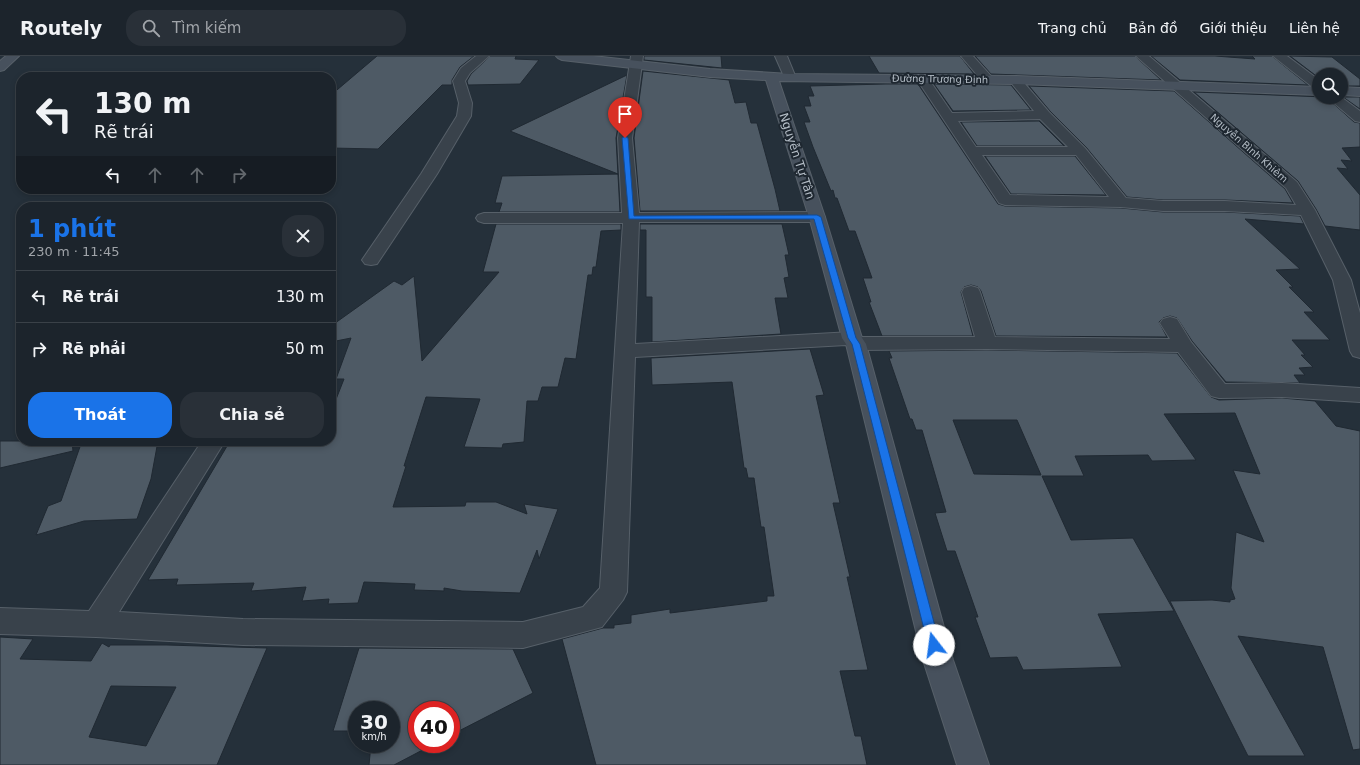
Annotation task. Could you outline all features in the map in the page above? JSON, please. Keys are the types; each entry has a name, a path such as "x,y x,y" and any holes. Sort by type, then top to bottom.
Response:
{"street":[{"path":"0,67 13,56"},
{"path":"372,260 429,174 464,116 467,101 459,81 465,71 483,56"},
{"name":"Đường Trương Định","path":"562,56 636,61 710,73 781,78 988,79 1312,90"},
{"path":"781,56 781,78"},
{"path":"967,56 988,79"},
{"name":"Nguyễn Bình Khiêm","path":"1142,56 1292,185 1308,210 1342,280 1360,351"},
{"path":"1278,56 1312,81"},
{"path":"0,621 96,624 243,632 523,635 592,618 613,592 631,218 625,138 636,61"},
{"name":"Nguyễn Tự Tân","path":"781,78 817,217 854,341 938,660 974,765"},
{"path":"922,78 950,117 1005,200 1121,202 1163,206 1225,206 1308,210"},
{"path":"1015,80 1044,115 1080,151 1121,202"},
{"path":"1348,91 1360,92"},
{"path":"1342,104 1360,118"},
{"path":"950,117 1044,115"},
{"path":"973,152 1080,151"},
{"path":"484,218 817,217"},
{"path":"971,292 987,343"},
{"path":"1170,323 1184,346 1220,391 1282,390 1360,395"},
{"path":"624,351 854,341 1184,346"},
{"path":"96,624 211,446"}],"building":[{"path":"377,56 474,56 460,67 452,80 452,85 442,85 378,149 336,148 336,91"},
{"path":"490,56 516,56 515,59 539,60 520,84 468,85 467,81 471,74"},
{"path":"644,56 721,56 722,68 644,60"},
{"path":"869,56 960,56 974,74 879,73"},
{"path":"975,56 1135,56 1161,80 991,74"},
{"path":"1151,56 1215,56 1255,59 1252,56 1272,56 1308,85 1180,80"},
{"path":"1290,56 1332,57 1346,68 1312,68 1312,73"},
{"path":"1348,70 1360,79 1360,86 1348,86"},
{"path":"643,71 729,80 735,103 746,102 751,123 757,123 780,211 640,211 634,138"},
{"path":"627,75 616,138 618,174 510,131"},
{"path":"918,84 998,204 1005,206 1121,208 1163,212 1225,212 1300,216 1304,224 1245,219 1300,269 1276,270 1293,287 1289,287 1314,312 1304,312 1330,340 1292,340 1305,355 1301,355 1313,367 1299,368 1305,375 1294,375 1300,383 1226,382 1192,341 1177,318 1170,316 1163,318 1159,322 1167,337 996,336 981,291 978,287 971,285 964,287 961,292 973,336 882,336 869,302 871,302 863,278 872,278 855,231 849,231 837,198 835,198 833,190 831,191 813,147 804,122 810,122 804,106 811,106 808,96 814,96 810,86"},
{"path":"934,84 1011,85 1031,110 953,111"},
{"path":"1029,86 1174,91 1285,189 1293,203 1225,200 1163,200 1127,197 1086,147 1050,111"},
{"path":"1194,92 1312,96 1312,104 1334,104 1354,122 1360,123 1360,147 1342,148 1352,161 1341,160 1348,169 1337,168 1360,195 1360,230 1325,226 1298,181"},
{"path":"1348,97 1360,97 1360,109 1348,101"},
{"path":"1039,121 1064,146 977,146 961,122"},
{"path":"985,156 1075,156 1106,195 1011,194"},
{"path":"618,174 620,212 499,212 502,203 495,203 502,176"},
{"path":"496,224 621,224 621,230 601,231 596,267 593,267 592,275 588,275 576,359 565,358 558,387 542,387 538,401 527,401 524,442 503,444 502,448 464,447 480,399 426,397 404,466 406,466 393,507 465,506 466,502 496,502 527,514 524,504 558,509 539,559 537,550 520,593 462,591 444,588 444,591 414,590 415,584 364,582 358,603 328,604 329,599 302,601 306,587 251,591 254,583 176,585 178,579 148,580 227,446 336,446 336,399 344,379 336,379 351,338 336,341 336,322 394,281 402,285 414,276 422,361 499,272 483,272"},
{"path":"640,224 782,224 789,255 785,255 789,277 784,278 788,298 775,298 781,334 652,342 652,297 646,297 646,230 640,230"},
{"path":"810,349 824,395 816,396 840,503 833,503 850,577 847,577 868,670 840,671 855,736 861,736 867,765 596,765 562,639 603,628 614,628 614,625 631,623 631,615 670,609 670,613 767,601 767,596 774,596 764,527 761,527 754,478 748,478 746,468 744,468 732,382 652,385 651,358"},
{"path":"987,350 1177,353 1211,397 1219,400 1282,398 1315,401 1336,426 1360,431 1360,749 1353,750 1323,647 1238,636 1305,756 1248,756 1170,601 1212,600 1230,602 1230,600 1235,599 1231,588 1236,532 1264,542 1233,470 1260,474 1235,413 1164,414 1196,460 1152,461 1148,455 1075,456 1084,476 1042,476 1071,540 1133,538 1174,611 1098,614 1122,667 1023,670 1017,657 990,658 975,617 978,617 955,551 947,551 935,513 946,512 922,430 916,430 912,419 910,419 889,358 892,358 889,351","holes":["953,420 1017,420 1041,475 974,474"]},
{"path":"0,441 16,441 16,446 72,446 73,451 0,468"},
{"path":"80,446 157,446 151,479 137,519 84,521 36,535 48,506 61,501"},
{"path":"0,637 33,639 20,659 91,661 102,643 109,647 110,645 167,645 267,648 217,765 0,765","holes":["111,686 176,687 146,746 89,737"]},
{"path":"359,648 513,649 533,693 460,730 460,701 408,701 408,753 417,753 394,765 369,765 370,753 400,753 400,701 348,701 348,731 333,731"}],"route":[{"path":"625,138 631,218 817,217 852,338 856,344 934,645"}]}
